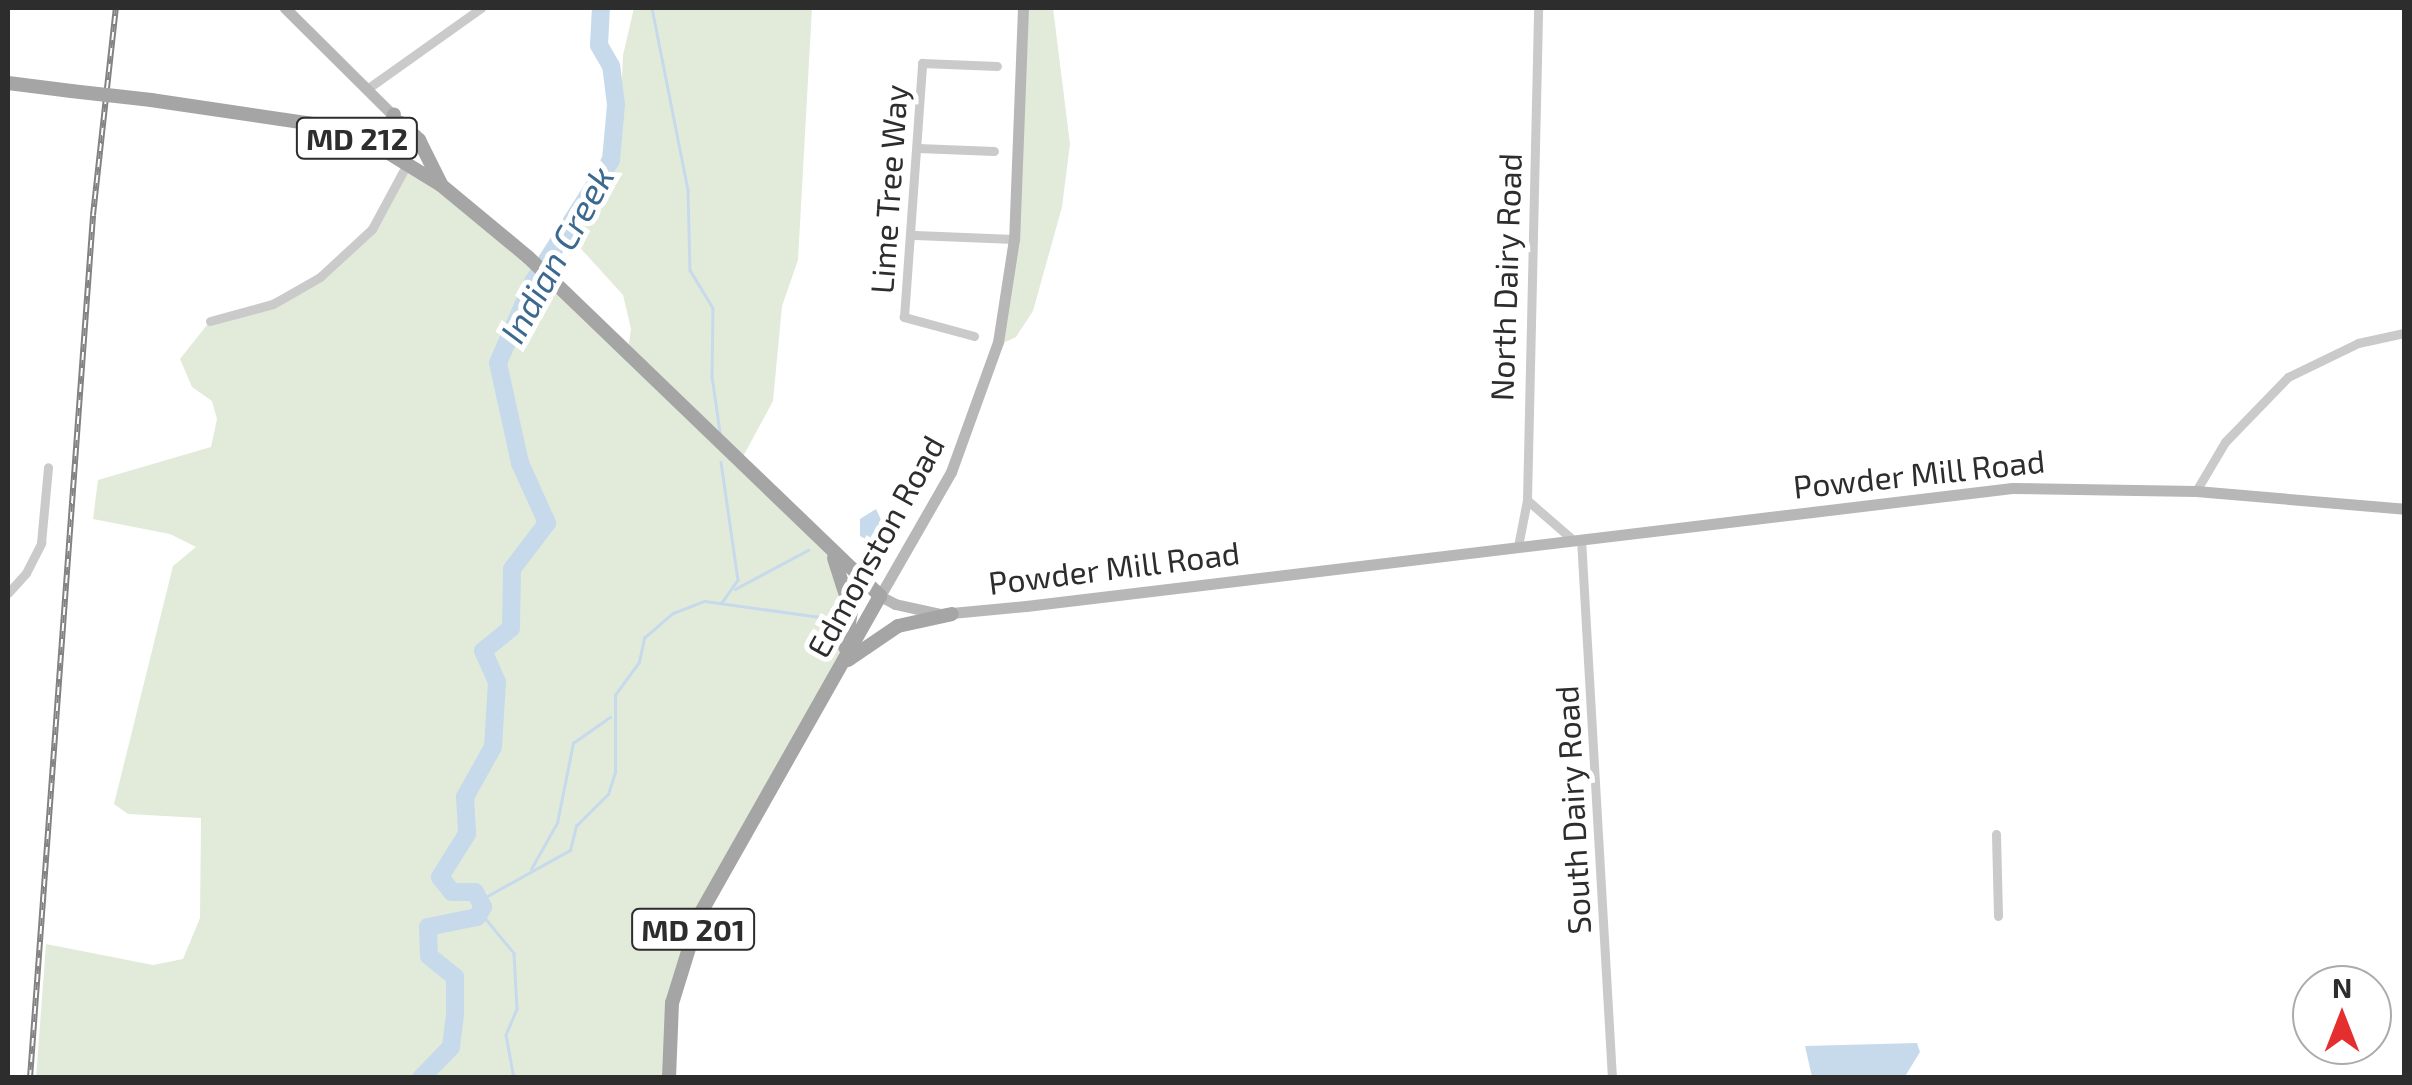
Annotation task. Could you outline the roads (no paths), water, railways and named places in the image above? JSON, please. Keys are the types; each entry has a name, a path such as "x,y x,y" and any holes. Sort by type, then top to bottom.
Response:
{"main road":[{"path":"285,8 419,140 441,185"},
{"name":"Edmonston Road","path":"669,1078 675,985 698,916 950,472 978,410 998,342 1014,239 1023,8"},
{"name":"Powder Mill Road","path":"8,83 276,114 374,144 441,185 528,256 832,552 880,596 910,610 952,614 1978,491 2196,491 2404,509"},
{"path":"374,144 389,136 397,119"},
{"path":"397,119 407,164"},
{"path":"832,552 850,610 840,667"},
{"path":"840,667 898,626 952,614"}],"street":[{"path":"367,89 481,8"},
{"name":"North Dairy Road","path":"1518,546 1527,500 1538,8"},
{"name":"Lime Tree Way","path":"974,336 904,317 914,235 922,64 997,66"},
{"path":"918,148 994,150"},
{"path":"210,320 273,304 320,277 372,229 407,164"},
{"path":"914,235 1014,239"},
{"path":"2196,491 2225,442 2288,377 2358,342 2404,333"},
{"path":"8,592 26,574 41,543 48,467"},
{"path":"1527,500 1577,540"},
{"name":"South Dairy Road","path":"1577,540 1612,1078"},
{"path":"1996,834 1998,916"}],"water":[{"path":"876,509 887,533 896,535 884,549 860,536 860,519"},
{"path":"1917,1043 1920,1052 1904,1078 1812,1077 1805,1046"}],"waterway":[{"name":"Indian Creek","path":"421,1078 451,1047 455,1013 455,977 429,956 428,927 477,917 483,907 475,892 452,892 440,877 467,834 465,797 493,747 497,682 483,651 511,628 512,569 547,523 520,463 498,363 533,282 611,160 616,105 611,66 599,45 601,8"},
{"path":"652,8 688,190 690,270 713,308 712,376 720,432"},
{"path":"721,462 738,580 722,603"},
{"path":"735,589 808,550"},
{"path":"482,899 570,850 576,826 608,794 615,772 615,695 639,662 644,638 673,613 705,601 842,620"},
{"path":"531,869 557,823 573,743 610,717"},
{"path":"481,913 514,953 517,1009 506,1035 514,1078"}],"railway":[{"path":"30,1078 93,215 116,8"}]}
